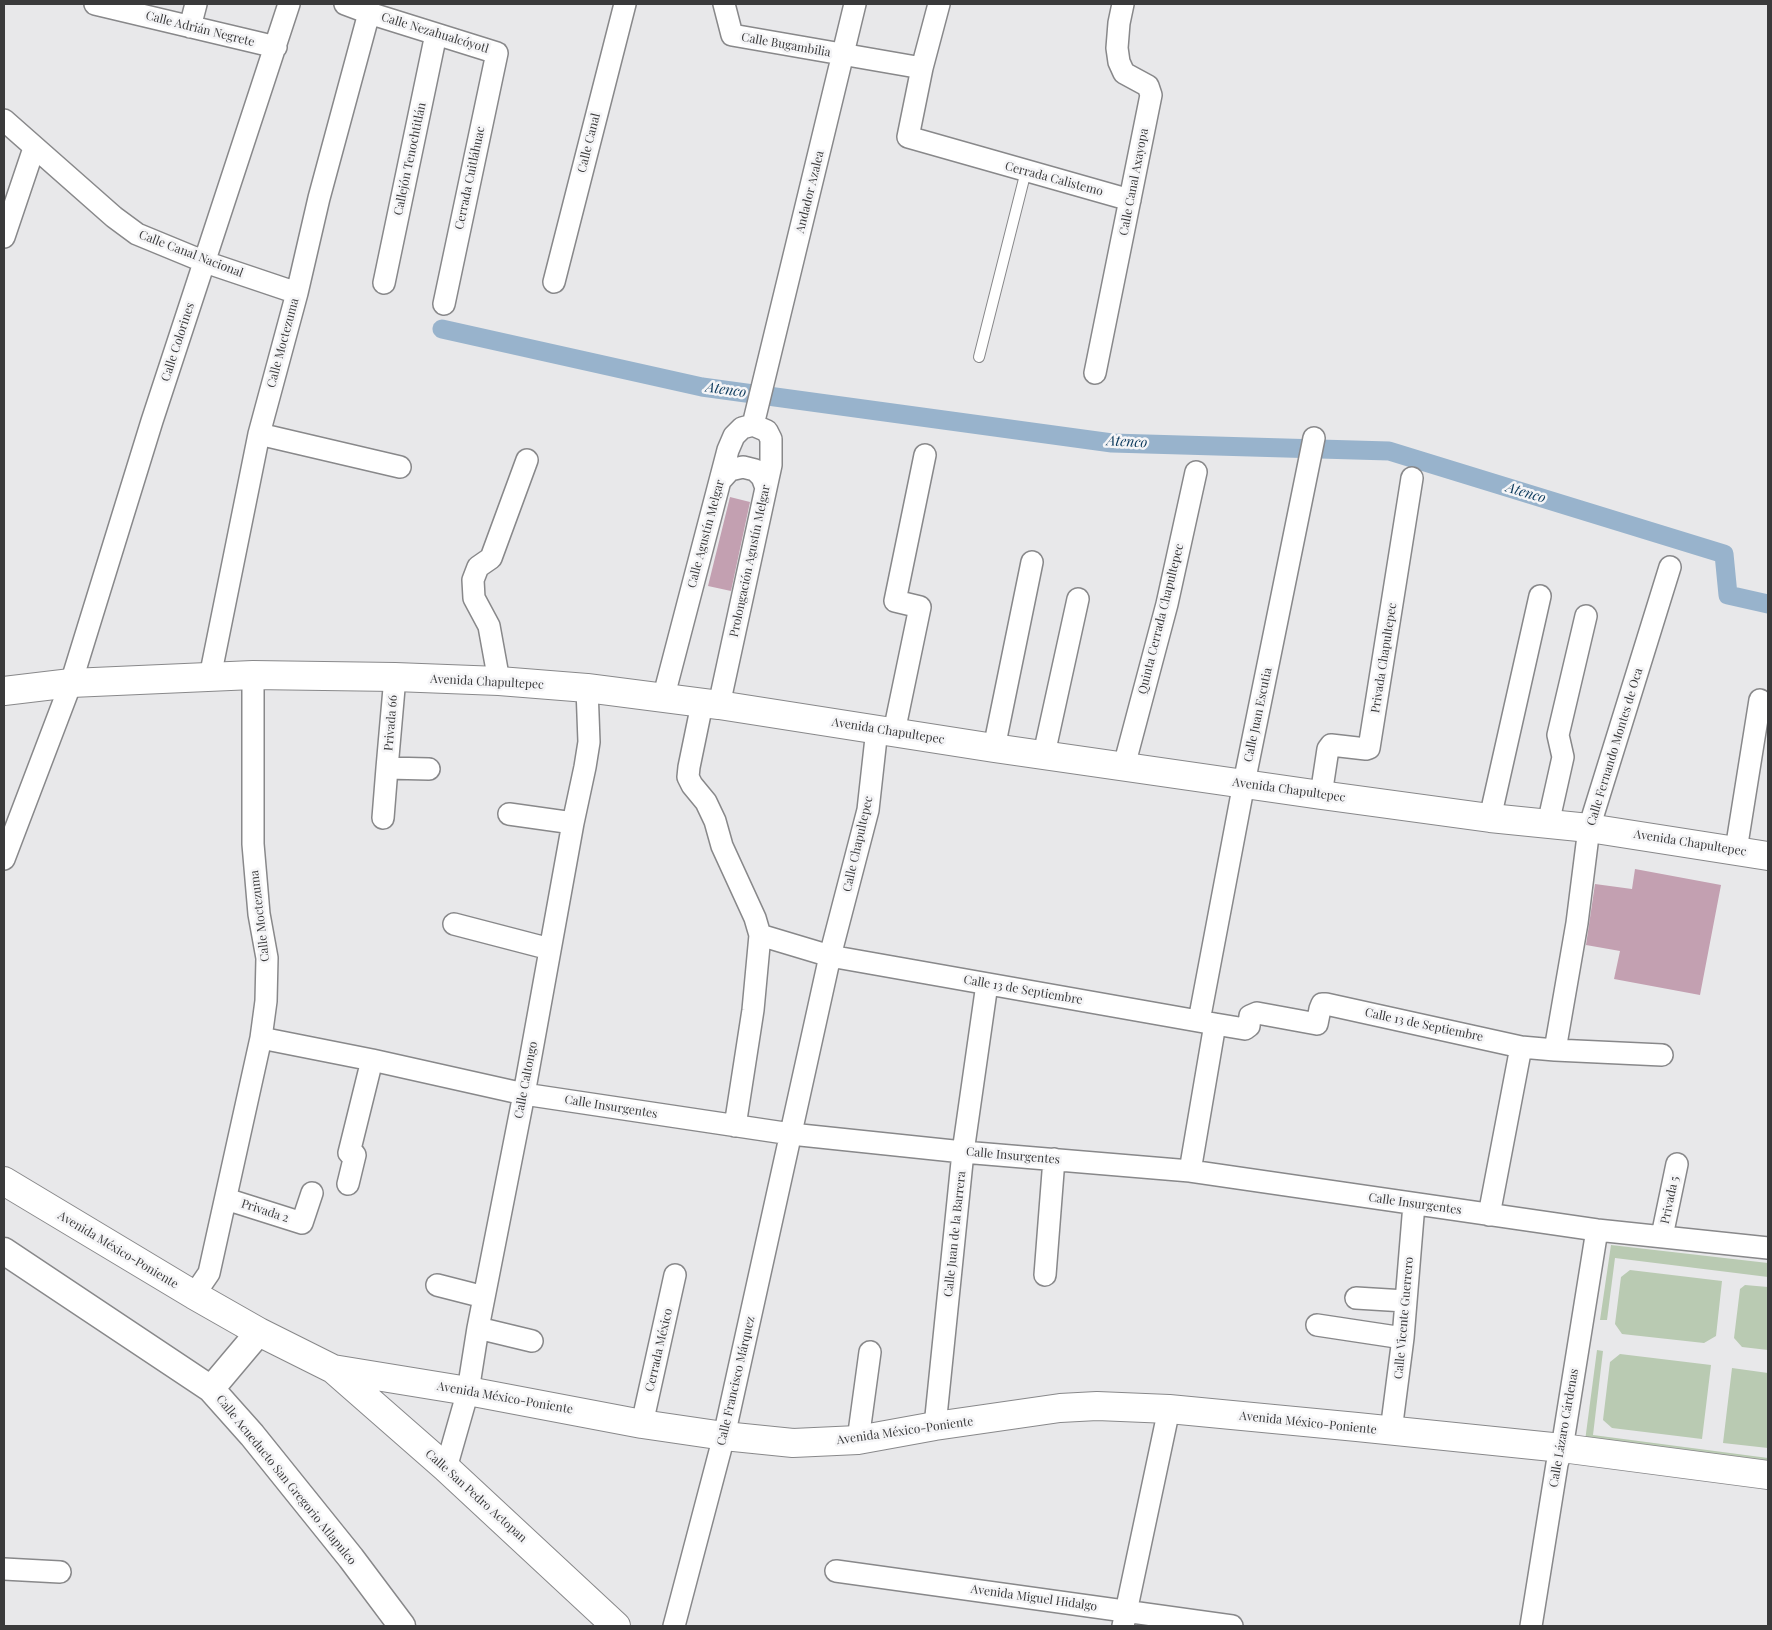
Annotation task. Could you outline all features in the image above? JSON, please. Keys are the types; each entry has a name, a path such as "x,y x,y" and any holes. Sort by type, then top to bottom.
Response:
{"main road":[{"name":"Avenida Chapultepec","path":"4,691 71,683 253,675 395,677 587,688 710,704 994,748 1321,795 1490,818 1589,828 1768,856"},
{"name":"Avenida México-Poniente","path":"4,1181 194,1295 259,1332 333,1369 468,1391 642,1424 724,1436 793,1443 858,1440 936,1426 1060,1408 1088,1406 1168,1409 1562,1448 1768,1475"},
{"name":"Calle San Pedro Actopan","path":"333,1369 446,1468 616,1626"}],"street":[{"name":"Calle Adrián Negrete","path":"95,4 276,48"},
{"path":"190,27 196,4"},
{"name":"Calle Colorines","path":"4,859 71,683 152,421 290,4"},
{"name":"Calle Nezahualcóyotl","path":"345,4 497,52"},
{"name":"Calle Canal","path":"554,282 625,4"},
{"name":"Calle Bugambilia","path":"724,4 732,34 843,55"},
{"name":"Andador Azalea","path":"754,425 855,4"},
{"path":"843,55 922,68 939,4"},
{"name":"Calle Canal Axayopa","path":"1095,373 1151,95 1148,86 1124,73 1119,62 1119,23 1123,4"},
{"name":"Calle Moctezuma","path":"210,677 259,434 319,198 369,13"},
{"name":"Callejón Tenochtitlán","path":"384,283 436,34"},
{"name":"Cerrada Cuitláhuac","path":"444,304 497,52"},
{"name":"Cerrada Calistemo","path":"922,68 908,137 1130,200"},
{"name":"Calle Canal Nacional","path":"4,120 114,217 137,234 205,262 296,293"},
{"path":"4,237 34,148"},
{"name":"Calle Agustín Melgar","path":"663,699 720,481 734,436 742,428 754,425"},
{"name":"Prolongación Agustín Melgar","path":"754,425 766,431 771,439 771,465 710,704 699,726 688,777 692,786 706,802 715,821 722,846 755,918 760,935"},
{"path":"259,434 400,467"},
{"name":"Calle Juan Escutia","path":"1207,1023 1244,783 1313,448"},
{"path":"885,731 920,607 896,600 925,455"},
{"path":"499,682 489,626 474,598 472,580 478,567 491,558 527,460"},
{"path":"720,481 730,470 744,467 755,470 762,477 766,488"},
{"name":"Quinta Cerrada Chapultepec","path":"1124,766 1167,604 1196,472"},
{"name":"Privada Chapultepec","path":"1321,795 1328,749 1331,745 1369,748 1412,478"},
{"path":"994,748 1032,562"},
{"name":"Calle Fernando Montes de Oca","path":"1555,1050 1577,923 1589,828 1670,566"},
{"path":"1490,818 1540,596"},
{"path":"1044,754 1078,599"},
{"path":"1548,824 1563,757 1558,735 1586,616"},
{"name":"Calle Moctezuma","path":"194,1295 209,1273 261,1038 266,1001 267,958 258,914 253,844 253,675"},
{"name":"Privada 66","path":"383,818 395,677"},
{"name":"Calle Caltongo","path":"446,1468 468,1391 478,1328 524,1094 572,823 585,767 589,742 587,688"},
{"path":"1736,850 1760,700"},
{"name":"Calle Chapultepec","path":"830,956 868,810 885,731"},
{"name":"Privada 66","path":"387,768 429,769"},
{"path":"509,814 572,823"},
{"path":"454,924 550,949"},
{"path":"735,1126 753,1010 760,935"},
{"name":"Calle 13 de Septiembre","path":"760,935 830,956 1207,1023 1248,1028 1250,1026 1250,1016 1257,1013 1317,1024 1322,1004 1326,1004 1521,1046 1555,1050 1662,1056"},
{"path":"792,1134 830,956"},
{"name":"Calle Juan de la Barrera","path":"936,1426 963,1152 987,984"},
{"path":"1190,1171 1207,1023"},
{"name":"Calle Insurgentes","path":"261,1038 372,1060 524,1094 792,1134 963,1152 1190,1171 1597,1230 1768,1248"},
{"path":"1489,1215 1521,1046"},
{"path":"348,1184 355,1155 348,1154 372,1060"},
{"name":"Calle Francisco Márquez","path":"674,1626 724,1436 792,1134"},
{"path":"1045,1275 1054,1159"},
{"name":"Privada 5","path":"1662,1236 1677,1164"},
{"name":"Privada 2","path":"226,1198 302,1224 312,1193"},
{"name":"Calle Vicente Guerrero","path":"1392,1431 1403,1338 1414,1204"},
{"name":"Calle Lázaro Cárdenas","path":"1531,1626 1597,1230"},
{"name":"Calle Acueducto San Gregorio Atlapulco","path":"4,1252 211,1389 296,1489 402,1626"},
{"name":"Cerrada México","path":"642,1424 675,1275"},
{"path":"437,1285 484,1297"},
{"path":"1356,1298 1406,1301"},
{"path":"1317,1325 1403,1338"},
{"path":"478,1328 532,1341"},
{"path":"211,1389 259,1332"},
{"path":"858,1440 870,1352"},
{"path":"1125,1619 1168,1409"},
{"path":"4,1569 60,1572"},
{"name":"Avenida Miguel Hidalgo","path":"836,1570 1125,1619 1230,1626"}],"lane":[{"path":"979,357 1026,171"}],"green space":[{"path":"1611,1245 1768,1263 1768,1277 1615,1258 1607,1320 1600,1320"},
{"path":"1630,1270 1722,1281 1716,1336 1704,1343 1622,1334 1615,1324 1621,1277"},
{"path":"1745,1285 1768,1287 1768,1350 1742,1347 1734,1338 1740,1289"},
{"path":"1597,1350 1603,1351 1593,1435 1768,1458 1768,1465 1585,1441"},
{"path":"1620,1354 1711,1365 1702,1439 1612,1428 1603,1420 1610,1362"},
{"path":"1732,1368 1768,1373 1768,1448 1723,1443"}],"building":[{"path":"730,497 750,502 731,591 708,586"},
{"path":"1635,869 1721,885 1700,995 1614,979 1620,951 1586,945 1595,884 1632,889"}],"waterway":[{"name":"Atenco","path":"442,329 702,387 1112,443 1389,451 1724,554 1728,595 1768,604"}]}
